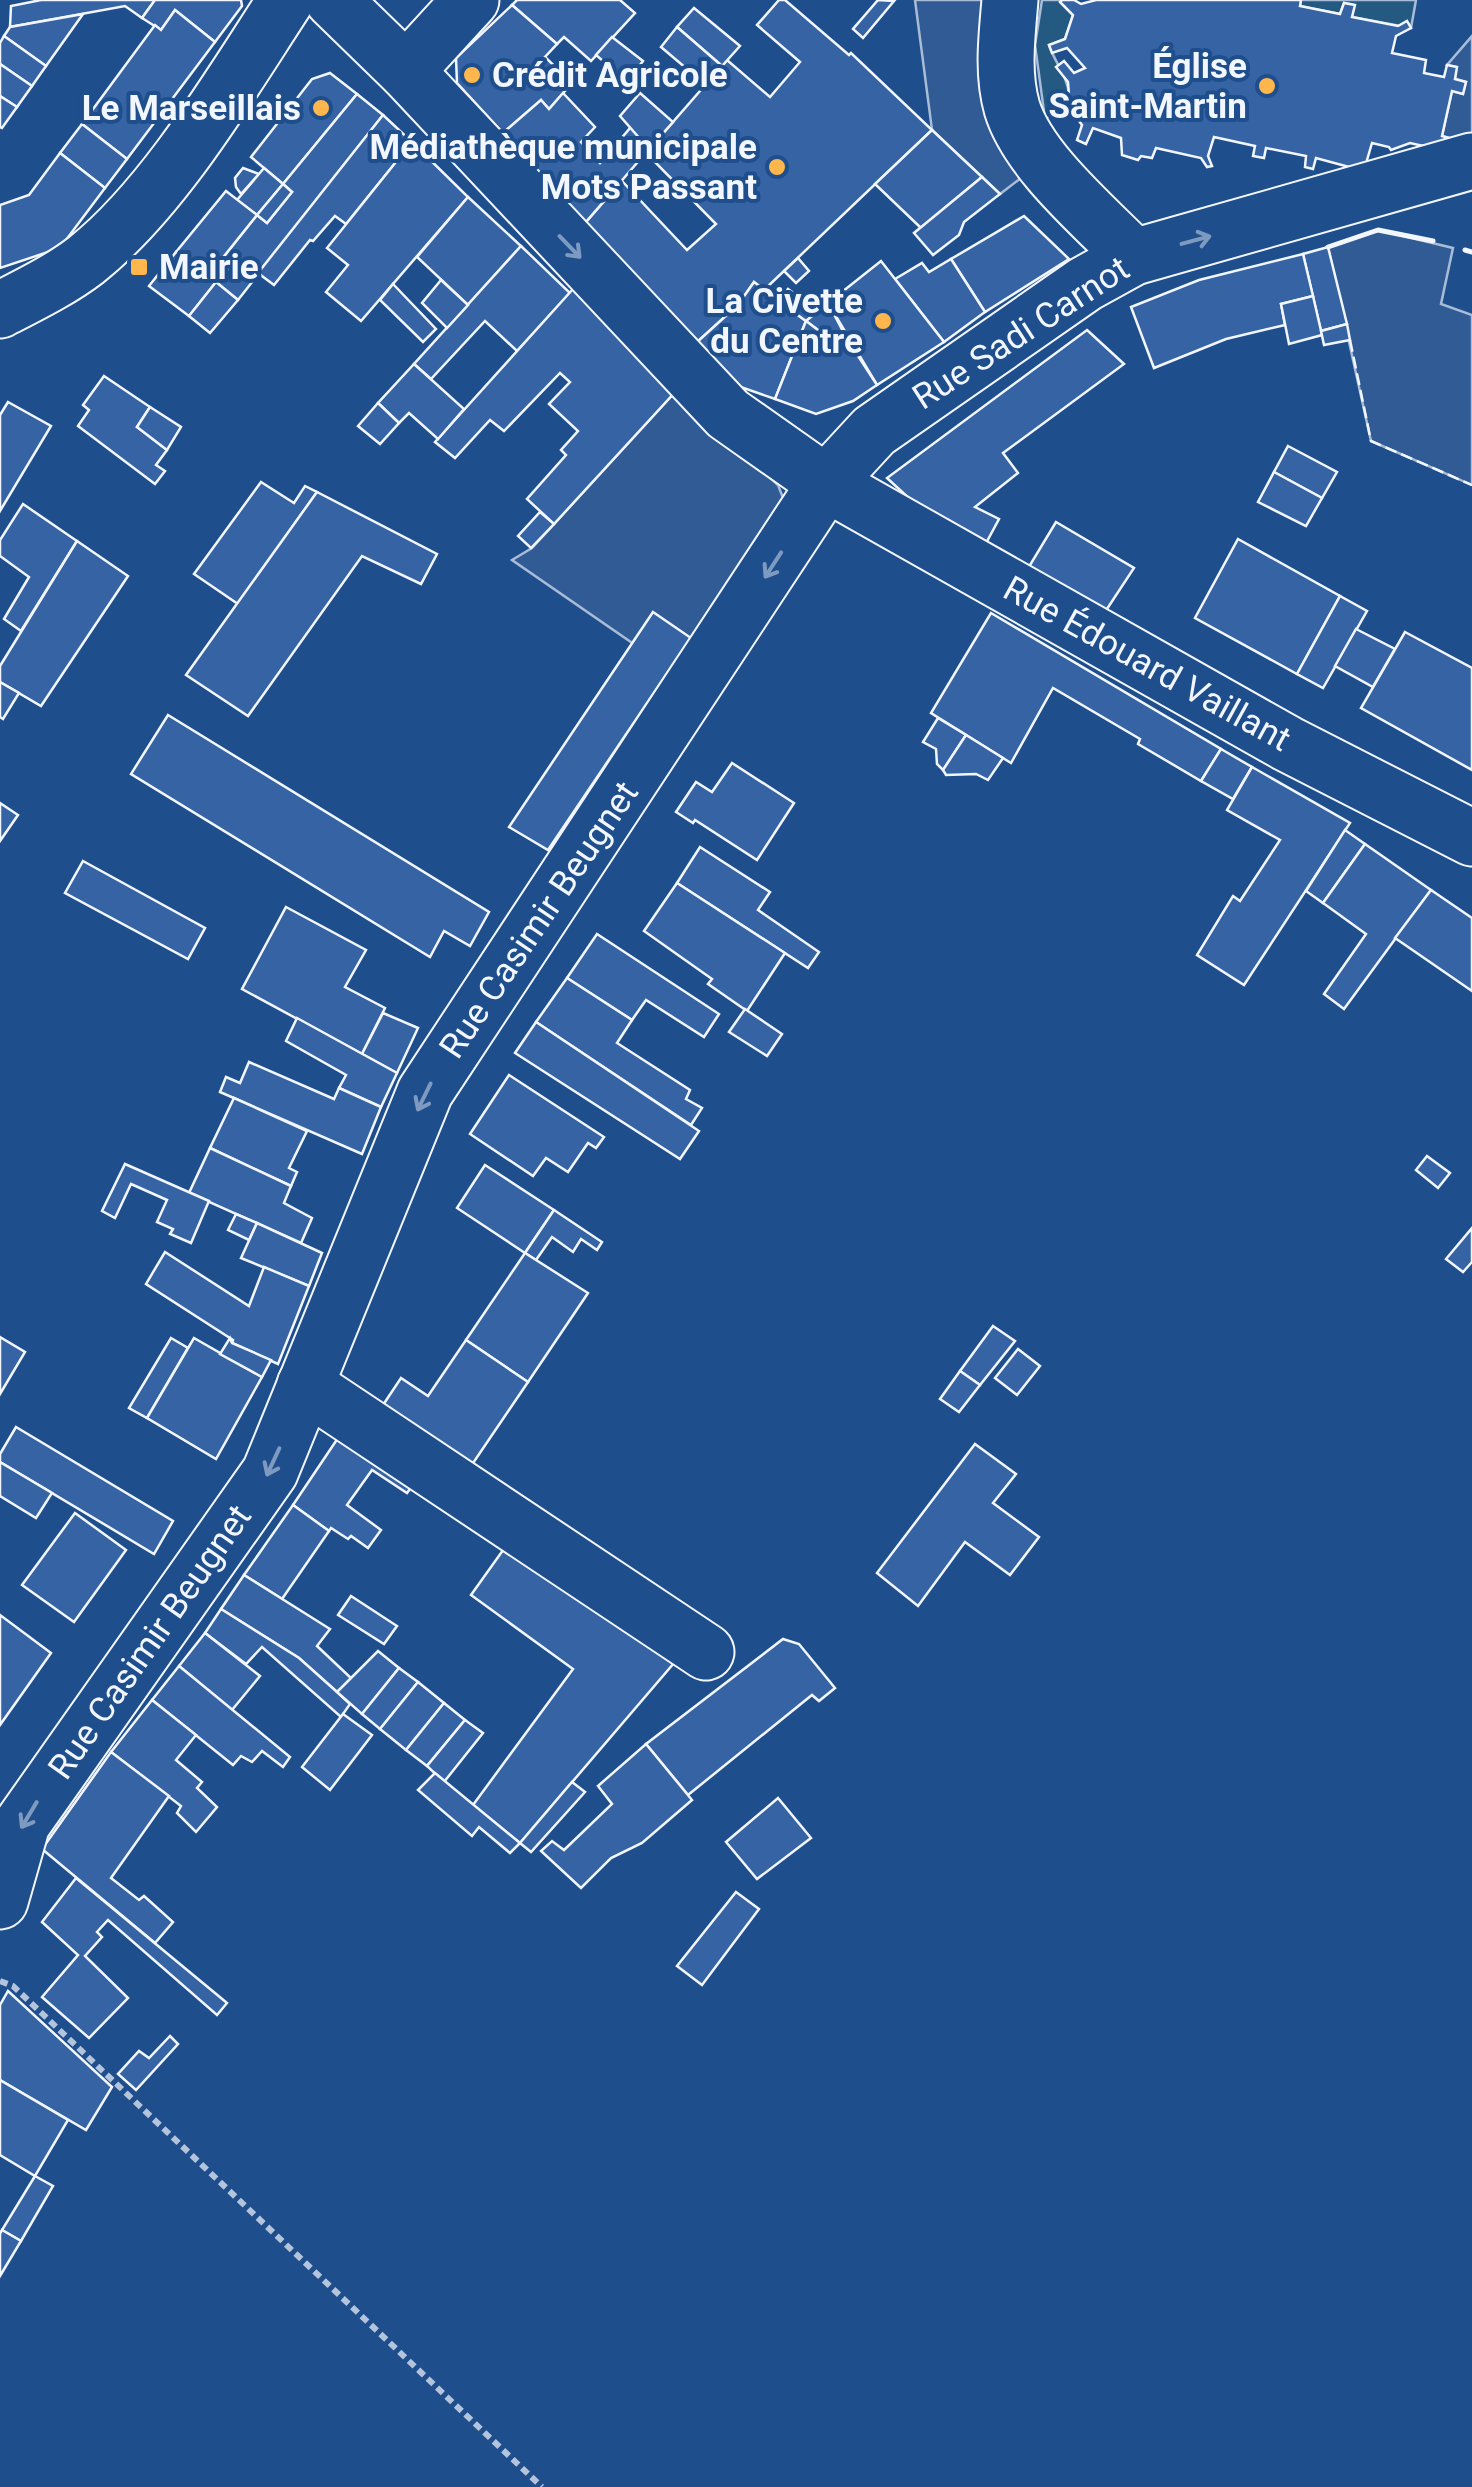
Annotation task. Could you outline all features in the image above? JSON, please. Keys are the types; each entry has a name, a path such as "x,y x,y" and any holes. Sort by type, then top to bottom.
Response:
{"street":[{"path":"0,310 86,260 137,212 231,86 286,0"},
{"name":"Rue Édouard Vaillant","path":"333,0 406,71 728,414 826,483 1288,744 1472,838"},
{"path":"406,71 470,0"},
{"path":"1010,0 1005,61 1012,110 1042,162 1134,257"},
{"name":"Rue Sadi Carnot","path":"826,483 874,431 1086,284 1134,257 1472,162"},
{"name":"Rue Casimir Beugnet","path":"0,1901 22,1824 270,1472 425,1092 826,483"},
{"path":"306,1386 706,1652"}],"path":[{"path":"0,1981 14,1986 542,2487"}],"shaded area":[{"path":"915,0 1010,0 1042,162 1000,194 932,130"},
{"path":"1042,0 1062,0 1073,15 1065,39 1049,45 1069,95 1045,119 1035,45"},
{"path":"1301,0 1416,0 1411,28 1352,17 1354,5 1344,3 1340,14 1300,6"},
{"path":"1472,36 1472,161 1453,139 1442,136 1452,91 1463,94 1466,82 1455,79 1456,67 1447,65"},
{"path":"1378,230 1453,248 1441,304 1472,315 1472,485 1371,441 1328,247"},
{"path":"676,391 778,485 787,508 778,527 670,669 512,560 532,548"}],"building":[{"path":"41,0 155,0 142,18 125,6 10,27 11,6"},
{"path":"155,0 241,0 242,6 215,42 175,10 161,30 142,18"},
{"path":"517,0 620,0 635,13 591,61 564,37 557,44 512,5"},
{"name":"Médiathèque municipale Mots Passant","path":"779,0 785,0 851,53 932,130 764,290 754,282 738,305 696,343 585,223 622,181 687,250 716,224 646,153 727,60 770,97 800,62 757,25"},
{"path":"878,0 894,1 863,38 853,29"},
{"name":"Église Saint-Martin","path":"1062,0 1081,4 1096,0 1301,0 1300,6 1340,14 1344,3 1355,5 1352,17 1398,26 1407,21 1411,28 1396,36 1392,53 1426,60 1424,73 1444,77 1447,65 1457,67 1455,79 1466,82 1463,94 1452,91 1442,136 1453,139 1428,147 1410,143 1391,150 1372,143 1367,160 1375,174 1316,158 1313,169 1305,167 1306,156 1266,148 1264,158 1253,156 1255,146 1214,137 1208,156 1212,166 1207,167 1201,158 1156,148 1152,158 1141,156 1138,160 1122,155 1121,138 1093,128 1086,144 1077,140 1082,125 1070,109 1055,113 1052,103 1069,95 1068,82 1056,67 1064,61 1074,73 1085,68 1067,48 1052,53 1049,45 1065,39 1073,15"},
{"path":"512,5 557,44 545,57 572,83 549,109 541,100 503,133 457,83 456,58"},
{"path":"694,8 740,46 722,66 677,27"},
{"path":"175,10 215,42 127,159 82,124 155,25 161,30"},
{"path":"83,14 46,66 4,36 10,27"},
{"path":"677,27 722,66 706,85 661,47"},
{"path":"4,36 46,66 32,86 0,64"},
{"path":"612,37 643,61 627,82 596,55"},
{"path":"0,64 32,86 17,107 0,96"},
{"path":"330,73 357,94 283,184 251,157 312,79"},
{"path":"563,93 595,127 581,142 600,163 631,127 649,149 585,223 503,133 541,100 549,109"},
{"path":"640,93 673,122 649,149 620,116"},
{"path":"357,94 383,115 238,300 216,282 230,267 221,260 257,215 267,223 292,192 283,184"},
{"path":"0,96 17,107 2,128 0,127"},
{"path":"383,115 412,142 346,224 335,216 274,285 258,273"},
{"path":"82,124 127,159 105,188 60,153"},
{"path":"932,130 982,177 921,228 875,184"},
{"path":"412,142 468,197 361,321 326,292 348,265 327,248"},
{"path":"60,153 105,188 60,248 0,268 0,205 29,195"},
{"path":"243,168 259,174 241,194 235,178"},
{"path":"264,168 283,184 257,215 237,200"},
{"path":"982,177 1000,194 964,222 959,235 933,255 914,233"},
{"path":"283,184 292,192 267,223 257,215"},
{"path":"226,191 257,215 221,260 230,267 216,282 176,252"},
{"path":"468,197 521,246 468,305 417,257"},
{"path":"1024,216 1069,259 985,312 951,259"},
{"path":"521,246 570,293 517,351 485,321 431,379 414,364"},
{"path":"1328,247 1347,324 1321,331 1303,254"},
{"path":"176,252 216,282 189,316 149,286"},
{"path":"1303,254 1313,296 1281,304 1285,325 1226,339 1154,368 1131,307 1199,280"},
{"path":"798,258 809,271 796,283 784,271"},
{"path":"951,259 985,312 944,342 895,279 922,263 929,272"},
{"name":"La Civette du Centre","path":"881,261 944,342 877,385 828,303"},
{"path":"441,280 468,305 447,328 422,303"},
{"path":"216,282 238,300 210,333 189,316"},
{"path":"754,282 806,321 775,399 735,385 696,343 738,305"},
{"path":"393,284 436,329 423,342 380,300"},
{"path":"573,289 676,391 554,524 527,499 566,455 561,450 578,431 549,404 570,382 560,373 504,431 490,420 455,458 435,442"},
{"path":"788,289 819,311 806,321 778,301"},
{"path":"1313,296 1322,335 1289,344 1281,304"},
{"path":"828,303 847,339 838,345 806,321"},
{"path":"806,321 838,345 847,339 877,385 853,401 816,414 775,399"},
{"path":"1347,324 1350,340 1324,345 1321,331"},
{"path":"1087,330 1124,364 1003,453 1018,473 975,507 999,519 985,545 924,512 887,478"},
{"path":"414,364 464,409 438,439 409,413 399,423 378,403"},
{"path":"104,376 150,407 137,427 167,450 156,465 165,471 155,484 78,426 89,410 83,405"},
{"path":"8,402 51,426 0,511 0,415"},
{"path":"378,403 399,423 380,444 358,426"},
{"path":"150,407 181,427 167,450 137,427"},
{"path":"1288,446 1337,472 1322,498 1274,472"},
{"path":"1274,472 1322,498 1306,526 1258,502"},
{"path":"261,482 294,503 305,486 317,492 238,604 194,574"},
{"path":"317,492 437,554 421,584 362,556 248,716 186,675"},
{"path":"23,504 77,541 21,631 4,619 29,577 0,556 0,540"},
{"path":"540,512 554,524 531,548 518,536"},
{"path":"1056,522 1134,568 1103,615 1027,570"},
{"path":"1238,539 1340,596 1297,674 1195,618"},
{"path":"77,541 128,576 41,706 0,682 0,666"},
{"path":"1340,596 1367,611 1323,688 1297,674"},
{"path":"653,612 691,638 548,850 509,827"},
{"path":"991,613 1221,749 1201,781 1138,744 1140,739 1053,688 1011,763 931,713"},
{"path":"1356,629 1395,649 1373,687 1335,666"},
{"path":"1405,632 1472,668 1472,770 1361,708"},
{"path":"0,682 19,693 3,719 0,717"},
{"path":"168,715 489,912 470,946 444,931 430,957 131,774"},
{"path":"938,718 966,735 943,770 937,764 936,749 923,742"},
{"path":"966,735 1003,758 988,780 976,774 946,775 943,770"},
{"path":"1221,749 1252,767 1233,799 1201,781"},
{"path":"732,763 794,803 757,860 676,812 696,782 712,792"},
{"path":"1252,767 1350,823 1244,985 1197,955 1233,896 1240,901 1280,840 1227,810"},
{"path":"0,803 18,815 0,841"},
{"path":"1345,830 1365,844 1323,903 1306,891"},
{"path":"1365,844 1431,890 1344,1009 1324,994 1366,934 1323,903"},
{"path":"700,847 770,892 758,910 819,952 808,968 677,883"},
{"path":"83,861 205,928 188,959 65,893"},
{"path":"677,883 785,953 747,1011 708,984 712,979 644,931"},
{"path":"1431,890 1472,918 1472,991 1395,938"},
{"path":"286,907 366,950 345,987 385,1008 362,1054 242,989"},
{"path":"597,934 719,1014 704,1037 646,1000 632,1020 567,978"},
{"path":"567,978 632,1020 617,1043 690,1090 686,1099 702,1108 691,1125 536,1022"},
{"path":"745,1009 782,1034 767,1056 729,1032"},
{"path":"383,1013 418,1028 397,1073 362,1054"},
{"path":"297,1018 397,1073 381,1107 339,1088 346,1075 286,1041"},
{"path":"536,1022 699,1131 680,1159 515,1053"},
{"path":"249,1062 334,1099 339,1088 381,1107 362,1154 220,1092 226,1077 240,1083"},
{"path":"509,1075 604,1137 596,1148 588,1143 568,1172 546,1158 533,1176 470,1134"},
{"path":"234,1098 307,1131 289,1168 297,1172 291,1186 210,1148"},
{"path":"210,1148 291,1186 284,1203 312,1218 301,1243 189,1193"},
{"path":"1427,1156 1450,1173 1438,1188 1416,1170"},
{"path":"125,1164 209,1201 191,1243 170,1234 173,1229 157,1222 167,1200 131,1184 115,1218 102,1211"},
{"path":"485,1165 554,1210 525,1253 457,1208"},
{"path":"554,1210 602,1242 597,1250 581,1239 573,1252 552,1237 536,1260 525,1253"},
{"path":"236,1214 257,1223 249,1240 228,1230"},
{"path":"257,1223 322,1253 309,1286 241,1258"},
{"path":"1472,1228 1472,1262 1463,1272 1446,1259"},
{"path":"165,1252 249,1306 264,1267 309,1286 278,1364 232,1343 233,1340 146,1284"},
{"path":"525,1253 588,1293 528,1382 466,1340"},
{"path":"993,1326 1015,1341 980,1385 960,1371"},
{"path":"0,1337 25,1352 0,1394"},
{"path":"171,1338 188,1348 147,1418 129,1408"},
{"path":"194,1338 262,1377 216,1459 147,1418"},
{"path":"230,1338 232,1343 271,1360 262,1377 220,1354"},
{"path":"466,1340 528,1382 467,1472 381,1408 401,1378 428,1396"},
{"path":"1018,1349 1040,1366 1017,1395 995,1378"},
{"path":"960,1371 980,1385 959,1412 940,1399"},
{"path":"16,1427 173,1521 154,1554 0,1462 0,1454"},
{"path":"344,1429 418,1478 407,1493 372,1470 347,1505 381,1530 368,1548 351,1536 348,1539 331,1528 329,1531 293,1505"},
{"path":"975,1444 1016,1474 993,1503 1039,1537 1010,1575 965,1542 918,1606 877,1573"},
{"path":"0,1462 52,1493 36,1518 0,1496"},
{"path":"293,1505 329,1531 282,1599 244,1575"},
{"path":"75,1513 126,1550 74,1622 22,1585"},
{"path":"516,1532 680,1656 520,1843 473,1805 573,1669 471,1595"},
{"path":"244,1575 330,1629 317,1646 352,1679 337,1692 299,1658 221,1609"},
{"path":"351,1596 397,1626 384,1644 338,1615"},
{"path":"221,1609 299,1658 337,1692 350,1704 341,1717 262,1647 246,1664 205,1633"},
{"path":"0,1615 51,1653 0,1725"},
{"path":"205,1633 260,1676 232,1710 179,1666"},
{"path":"783,1639 799,1644 835,1688 819,1701 812,1695 688,1795 646,1744"},
{"path":"378,1651 399,1668 362,1714 337,1692"},
{"path":"179,1666 290,1757 283,1767 262,1751 252,1762 241,1756 233,1765 152,1700"},
{"path":"399,1668 418,1682 380,1729 362,1714"},
{"path":"418,1682 444,1703 406,1750 380,1729"},
{"path":"152,1700 196,1735 176,1760 202,1782 197,1788 217,1807 196,1832 177,1813 181,1806 111,1752"},
{"path":"444,1703 465,1720 427,1766 406,1750"},
{"path":"343,1714 372,1735 330,1790 302,1767"},
{"path":"465,1720 483,1733 444,1782 427,1766"},
{"path":"646,1744 692,1800 642,1843 611,1858 581,1888 541,1851 552,1841 564,1850 612,1804 598,1786"},
{"path":"111,1752 169,1796 111,1878 139,1900 144,1896 173,1922 155,1943 42,1849"},
{"path":"435,1773 520,1843 510,1853 479,1827 472,1836 418,1790"},
{"path":"572,1782 585,1792 531,1852 520,1843"},
{"path":"778,1798 811,1838 757,1879 726,1842"},
{"path":"76,1878 227,2003 217,2015 108,1920 97,1932 102,1937 85,1956 128,1998 89,2038 42,1997 78,1955 42,1922"},
{"path":"736,1892 759,1909 702,1985 677,1966"},
{"path":"8,1991 112,2087 86,2130 0,2080 0,2005"},
{"path":"170,2036 178,2044 136,2090 118,2074 139,2051 149,2058"},
{"path":"0,2080 68,2120 35,2176 0,2155"},
{"path":"35,2176 53,2186 21,2241 2,2230"},
{"path":"2,2230 21,2241 0,2276 0,2234"}],"fence":[{"path":"1350,340 1371,441 1472,485"}],"wall":[{"path":"1328,247 1378,230 1433,241"},
{"path":"1465,250 1472,252"}],"place":[{"name":"Crédit Agricole","path":"472,75"},
{"name":"Église Saint-Martin","path":"1267,86"},
{"name":"Le Marseillais","path":"321,108"},
{"name":"Médiathèque municipale Mots Passant","path":"777,167"},
{"name":"Mairie","path":"139,267"},
{"name":"La Civette du Centre","path":"883,321"}]}
